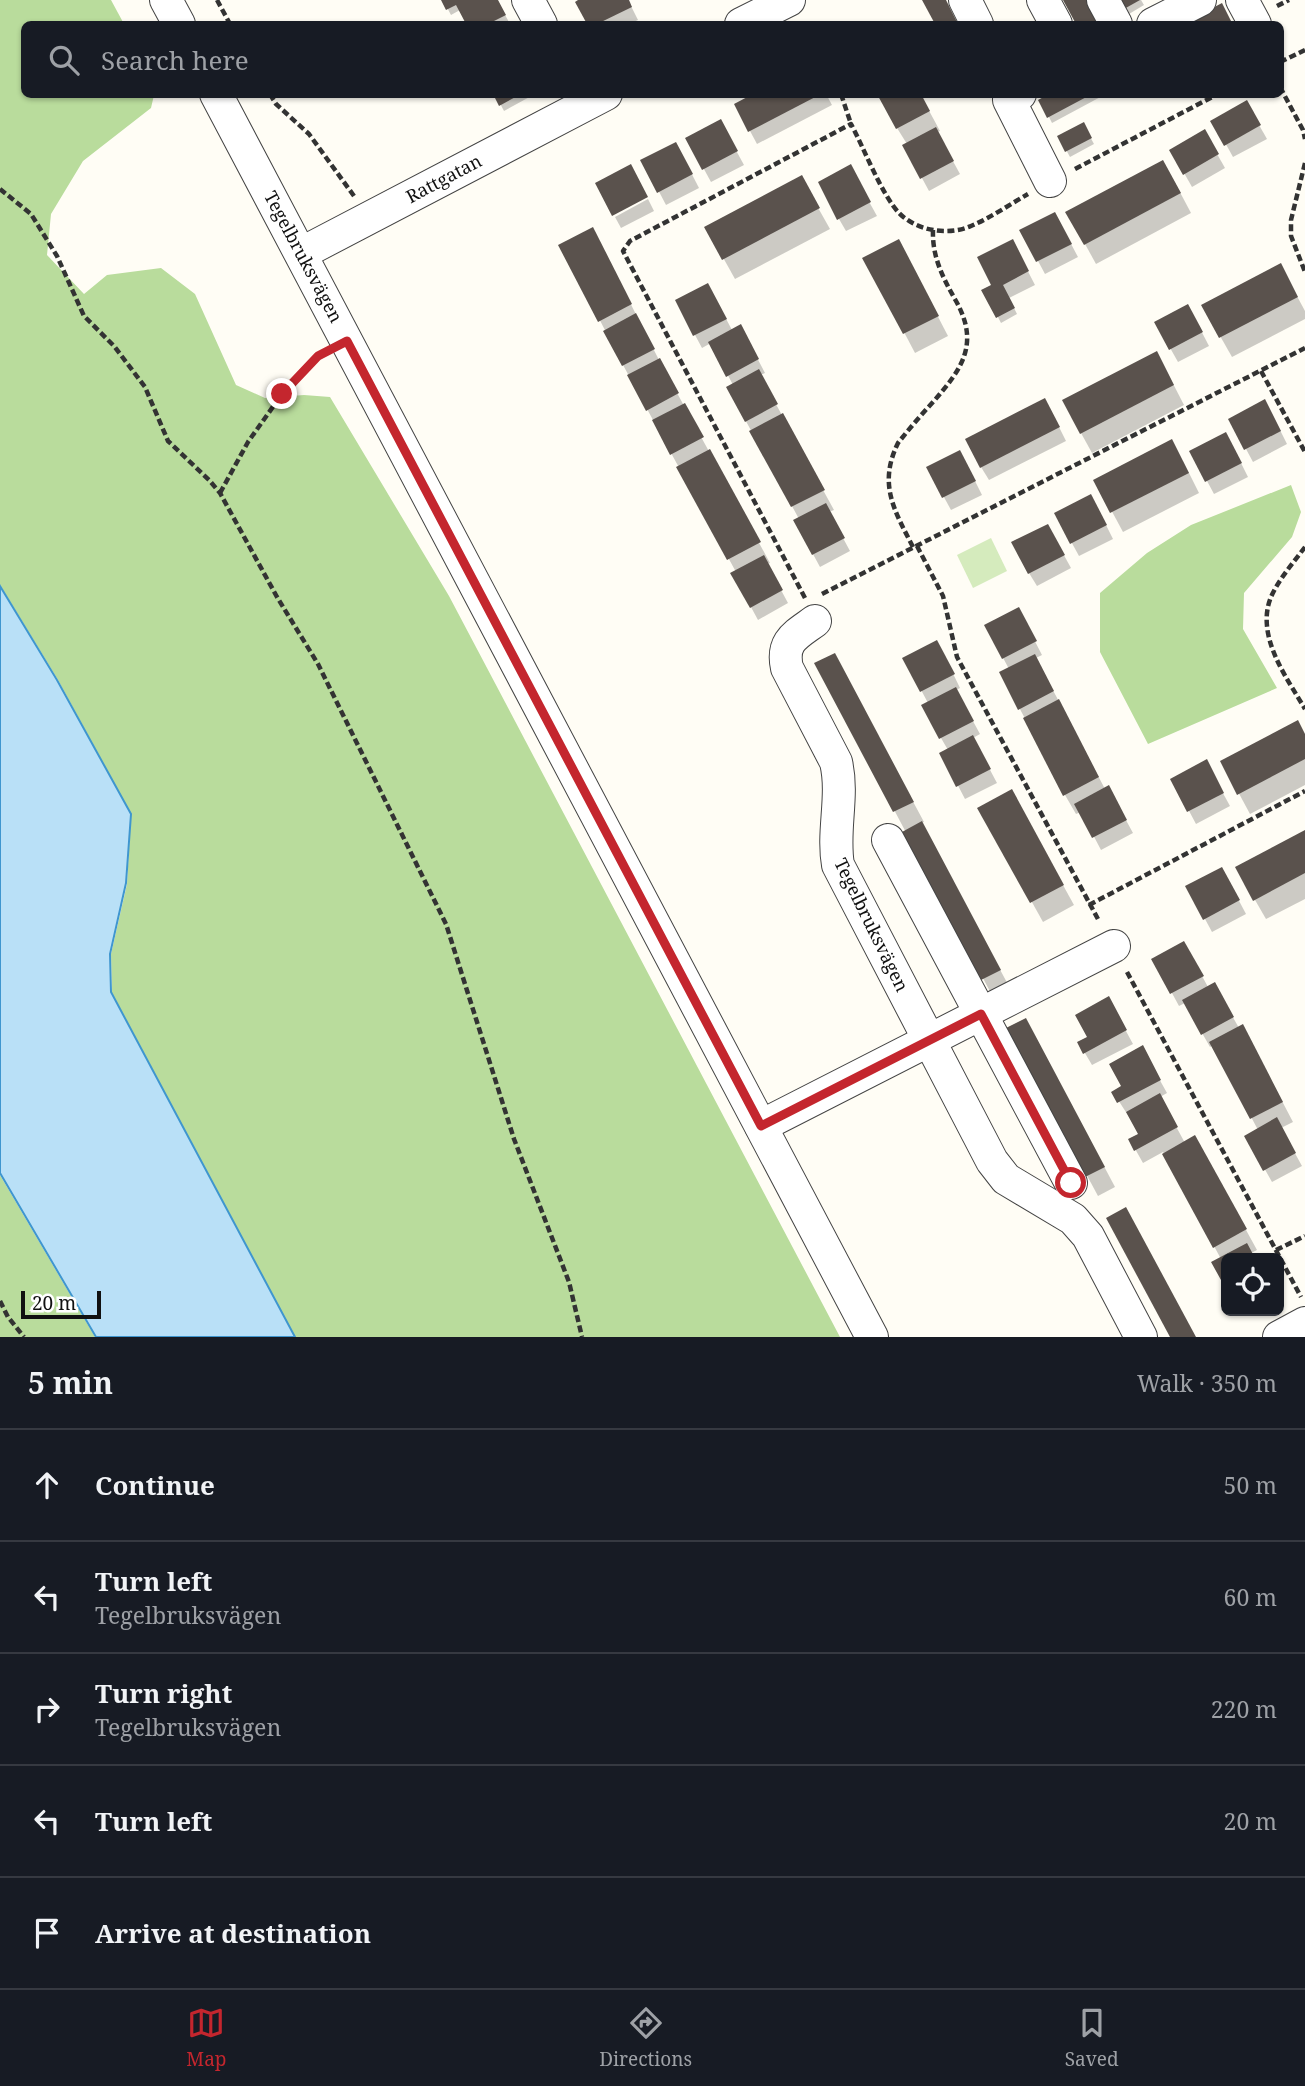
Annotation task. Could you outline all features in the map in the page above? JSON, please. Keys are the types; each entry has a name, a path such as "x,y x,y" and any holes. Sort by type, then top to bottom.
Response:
{"street":[{"path":"166,0 177,21"},
{"path":"527,0 539,21"},
{"path":"747,21 789,0"},
{"path":"965,0 976,21"},
{"path":"1043,0 1054,21"},
{"path":"1103,0 1114,21"},
{"path":"1163,13 1200,0"},
{"path":"1242,0 1253,21"},
{"name":"Tegelbruksvägen","path":"218,98 872,1337"},
{"name":"Rattgatan","path":"302,253 590,98"},
{"path":"1012,98 1009,100 1050,181"},
{"name":"Tegelbruksvägen","path":"811,611 791,640 785,657 836,762 839,776 835,847 838,865 992,1161 1006,1179 1073,1219 1087,1237 1141,1337"},
{"path":"888,840 1071,1183"},
{"path":"761,1126 1114,946"},
{"path":"1279,1337 1305,1323"}],"path":[{"path":"218,0 228,21"},
{"path":"1284,60 1305,50"},
{"path":"1284,94 1305,139"},
{"path":"272,98 309,134 349,187 367,220"},
{"path":"842,98 851,124 890,201 901,215 917,225 948,232 970,227 1050,181 1210,98"},
{"path":"851,124 630,241 623,251 811,611 915,546 1305,348"},
{"path":"1305,163 1291,220 1291,236 1305,272"},
{"path":"0,188 31,214 57,256 84,316 114,346 145,387 168,441 220,493 317,664 446,924 514,1139 569,1282 582,1337"},
{"path":"933,230 932,248 961,310 968,335 967,350 961,367 950,383 910,427 892,454 888,487 894,510 943,596 957,657 1305,1304"},
{"path":"220,493 248,442 282,394 318,356 347,341"},
{"path":"1261,371 1305,452"},
{"path":"1305,547 1280,580 1266,611 1271,645 1305,709"},
{"path":"1089,905 1305,791"},
{"path":"1276,1250 1305,1236"},
{"path":"0,1301 8,1317 24,1337"}],"green space":[{"path":"0,0 111,0 122,21 21,21 21,98 153,98 151,108 83,161 51,214 47,255 84,294 107,275 161,268 195,294 236,385 265,398 304,395 330,397 449,596 840,1337 295,1337 112,993 111,954 127,884 131,814 58,680 0,585"},
{"path":"1291,485 1301,512 1292,537 1244,593 1243,629 1277,688 1148,744 1100,652 1100,593 1147,553 1191,525"},
{"path":"991,538 1007,571 973,588 957,555"},
{"path":"0,1175 95,1337 0,1337"}],"water":[{"path":"0,586 57,680 131,814 126,883 110,954 111,992 295,1337 96,1337 0,1173"}],"building":[{"path":"441,0 498,0 506,15 494,21 464,21 456,5 446,10"},
{"path":"629,0 632,7 603,21 585,21 575,2"},
{"path":"922,0 946,0 956,21 933,21"},
{"path":"1063,0 1087,0 1098,21 1074,21"},
{"path":"1119,0 1140,0 1124,9"},
{"path":"1222,3 1231,21 1188,21"},
{"path":"495,98 514,98 499,106"},
{"path":"745,98 813,98 748,132 734,104"},
{"path":"879,98 923,98 930,111 896,129"},
{"path":"1042,98 1084,98 1047,118 1038,100"},
{"path":"1247,100 1261,125 1224,146 1210,121"},
{"path":"721,119 738,151 702,170 685,138"},
{"path":"1084,122 1092,138 1065,152 1057,136"},
{"path":"936,127 954,161 920,179 902,145"},
{"path":"1205,129 1219,154 1183,175 1169,150"},
{"path":"676,142 693,174 657,193 640,160"},
{"path":"1163,160 1181,193 1084,245 1065,212"},
{"path":"631,164 648,197 612,216 595,183"},
{"path":"851,164 871,202 837,220 818,182"},
{"path":"802,175 820,208 722,260 704,227"},
{"path":"1055,212 1072,244 1036,262 1019,230"},
{"path":"593,227 632,304 598,322 558,245"},
{"path":"899,239 939,316 903,334 862,258"},
{"path":"1013,239 1029,271 1003,285 1015,308 996,318 981,290 991,285 977,257"},
{"path":"1281,263 1298,297 1219,338 1201,305"},
{"path":"708,283 727,319 693,336 675,300"},
{"path":"1188,304 1203,332 1169,350 1154,322"},
{"path":"636,313 655,349 622,366 603,331"},
{"path":"741,324 759,359 726,377 708,342"},
{"path":"1157,351 1174,385 1080,434 1062,400"},
{"path":"660,358 679,393 646,411 627,375"},
{"path":"759,369 778,404 745,422 726,387"},
{"path":"1045,398 1060,427 980,468 965,439"},
{"path":"1265,399 1281,431 1244,450 1228,419"},
{"path":"685,403 704,437 670,455 652,420"},
{"path":"783,413 825,490 791,507 749,431"},
{"path":"1226,432 1242,463 1205,482 1189,451"},
{"path":"1172,439 1189,473 1110,513 1093,480"},
{"path":"710,449 761,542 727,560 676,467"},
{"path":"960,450 976,481 942,498 926,467"},
{"path":"1091,494 1107,525 1070,544 1054,513"},
{"path":"826,503 845,538 812,555 793,520"},
{"path":"1048,524 1065,555 1028,574 1011,542"},
{"path":"764,555 783,590 750,608 730,573"},
{"path":"1019,607 1037,641 1002,659 984,625"},
{"path":"937,640 955,674 920,692 902,658"},
{"path":"835,653 914,802 893,812 814,663"},
{"path":"1035,654 1054,691 1018,710 999,672"},
{"path":"956,687 974,721 939,739 921,705"},
{"path":"1059,699 1099,777 1063,796 1023,718"},
{"path":"1298,720 1305,734 1305,759 1237,795 1220,761"},
{"path":"973,735 991,769 956,787 939,753"},
{"path":"1207,759 1224,793 1187,812 1170,779"},
{"path":"1109,785 1127,820 1092,838 1074,804"},
{"path":"1012,789 1064,885 1030,903 977,808"},
{"path":"922,821 1001,970 981,980 902,832"},
{"path":"1305,830 1305,873 1253,901 1235,867"},
{"path":"1222,867 1240,900 1203,920 1185,886"},
{"path":"1184,941 1204,976 1170,994 1151,959"},
{"path":"1215,982 1234,1017 1201,1035 1182,1000"},
{"path":"1109,996 1127,1030 1083,1054 1077,1042 1087,1037 1075,1015"},
{"path":"1026,1018 1105,1167 1085,1177 1006,1028"},
{"path":"1243,1024 1283,1102 1250,1119 1209,1042"},
{"path":"1143,1045 1161,1080 1117,1103 1111,1092 1121,1086 1109,1064"},
{"path":"1160,1093 1178,1127 1134,1151 1128,1139 1138,1134 1126,1112"},
{"path":"1277,1117 1296,1153 1263,1171 1244,1136"},
{"path":"1195,1135 1247,1229 1213,1248 1162,1154"},
{"path":"1126,1207 1196,1337 1170,1337 1106,1218"},
{"path":"1247,1243 1252,1253 1228,1253"},
{"path":"1221,1257 1221,1280 1211,1262"}],"route":[{"path":"282,394 318,356 347,341 761,1126 981,1014 1071,1183"}]}
